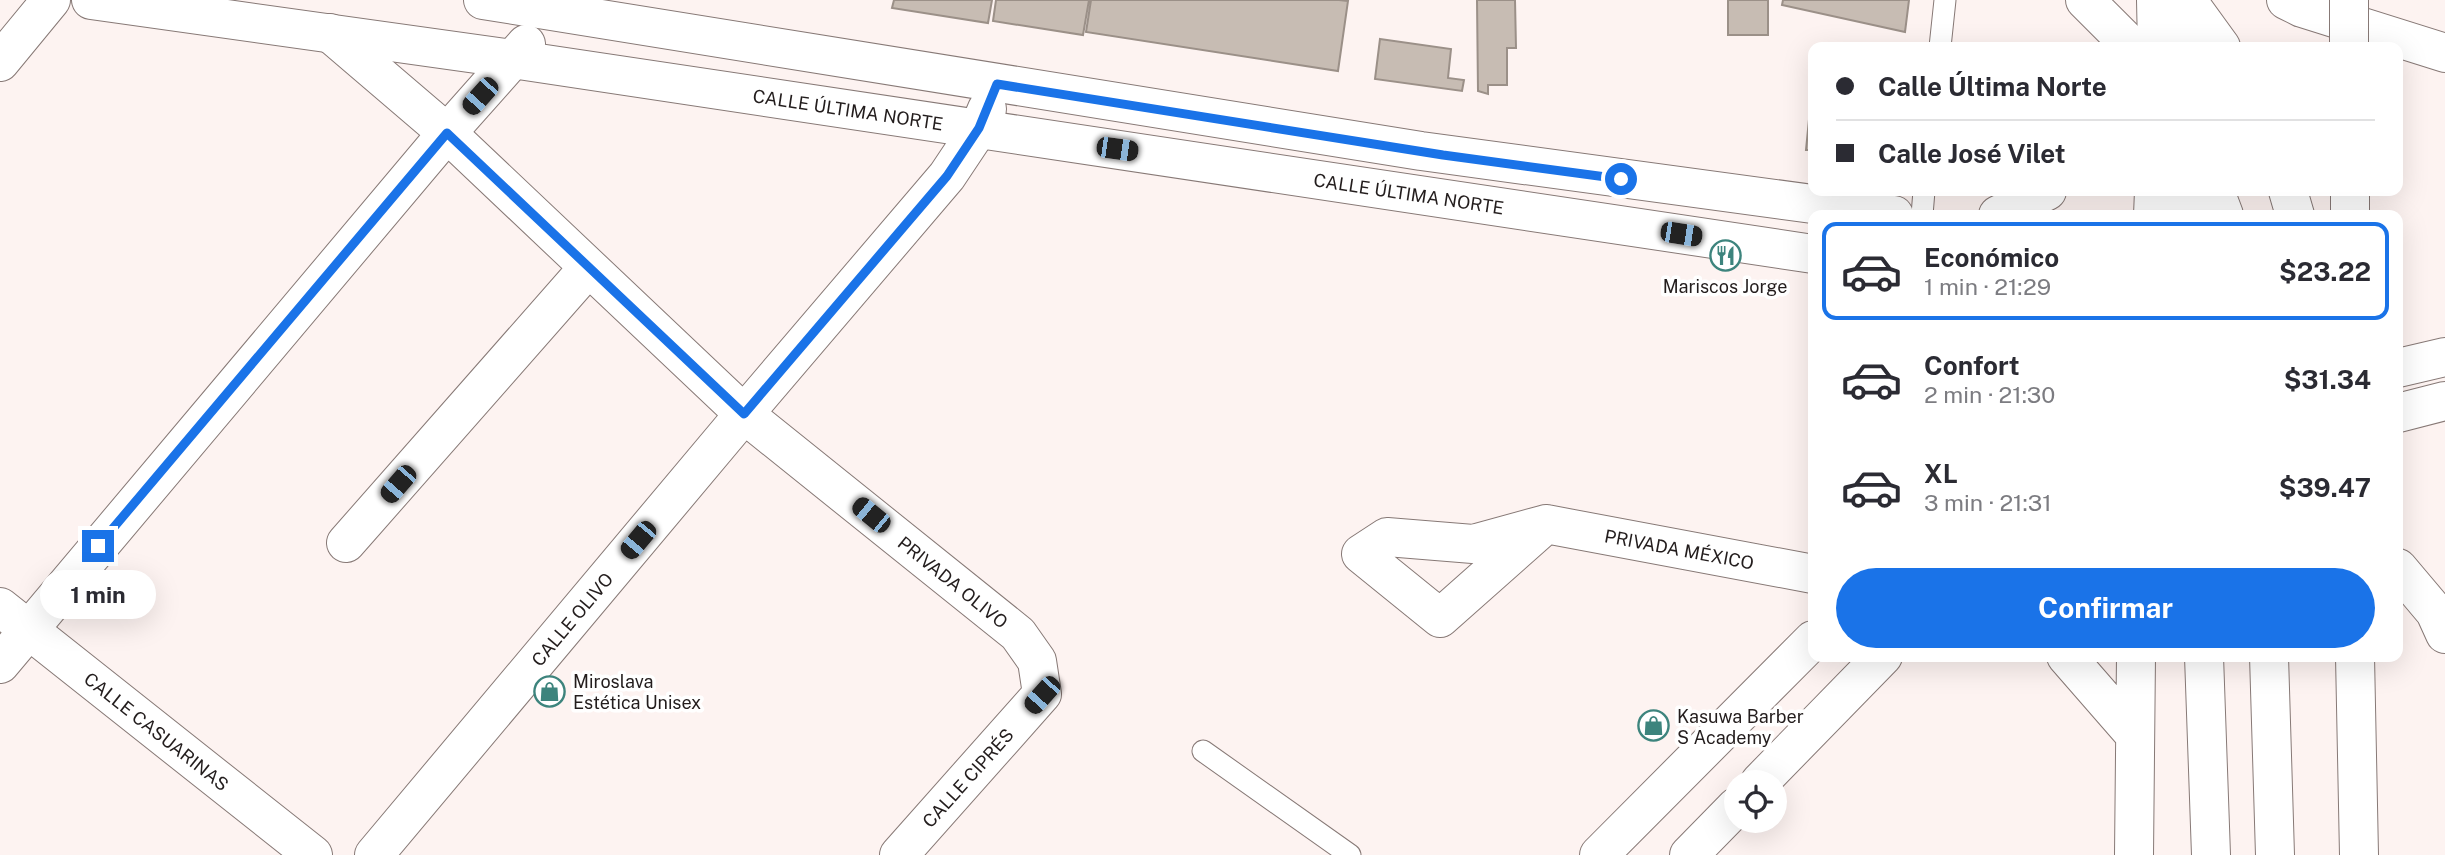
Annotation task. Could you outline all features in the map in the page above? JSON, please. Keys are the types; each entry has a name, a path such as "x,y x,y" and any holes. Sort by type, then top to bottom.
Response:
{"main road":[{"path":"0,62 51,0"},
{"name":"CALLE ÚLTIMA NORTE","path":"91,0 512,59 1808,253"},
{"path":"483,0 558,6 997,84 1485,161 1857,210"},
{"path":"2069,0 2107,42"},
{"path":"2085,0 2127,42"},
{"path":"2157,0 2157,42"},
{"path":"2172,0 2182,42"},
{"path":"2183,42 2186,0"},
{"path":"2186,0 2217,42"},
{"path":"2286,0 2302,8 2445,53"},
{"path":"2348,0 2349,42"},
{"path":"0,664 14,618 558,6"},
{"name":"PRIVADA OLIVO","path":"330,33 447,133 744,414 1018,634 1037,660"},
{"name":"CALLE OLIVO","path":"374,855 947,176 979,128 997,84"},
{"path":"2008,210 2037,196"},
{"path":"346,542 588,268"},
{"path":"2403,367 2445,357"},
{"path":"2403,412 2445,401"},
{"name":"PRIVADA MÉXICO","path":"1546,524 1808,572"},
{"path":"2403,574 2435,612 2445,634"},
{"name":"CALLE CASUARINAS","path":"14,618 313,855"},
{"path":"1599,855 1808,645"},
{"name":"CALLE CIPRÉS","path":"899,855 1042,695 1037,660"},
{"path":"1772,770 1877,662"},
{"path":"2071,662 2134,734"},
{"path":"2134,855 2136,662"},
{"path":"2204,662 2211,855"},
{"path":"2269,662 2275,855"},
{"path":"2355,662 2359,855"},
{"path":"1689,855 1724,819"}],"lane":[{"path":"1941,42 1945,0"},
{"path":"1203,751 1350,855"}],"building":[{"path":"894,0 992,0 988,23 892,8"},
{"path":"996,0 1089,0 1083,35 993,21"},
{"path":"1091,0 1348,1 1338,71 1086,32"},
{"path":"1477,0 1515,0 1516,48 1507,48 1507,85 1488,85 1488,94 1478,91"},
{"path":"1728,0 1768,0 1768,35 1728,35"},
{"path":"1783,0 1909,0 1905,32 1782,5"},
{"path":"1380,39 1451,49 1448,78 1464,80 1462,91 1375,79"}],"place":[{"name":"Mariscos Jorge","path":"1725,256"},
{"name":"Miroslava Estética Unisex","path":"550,691"},
{"name":"Kasuwa Barber S Academy","path":"1654,726"}],"route":[{"path":"98,546 447,133 744,414 947,176 979,128 997,84 1443,155 1621,179"}]}
